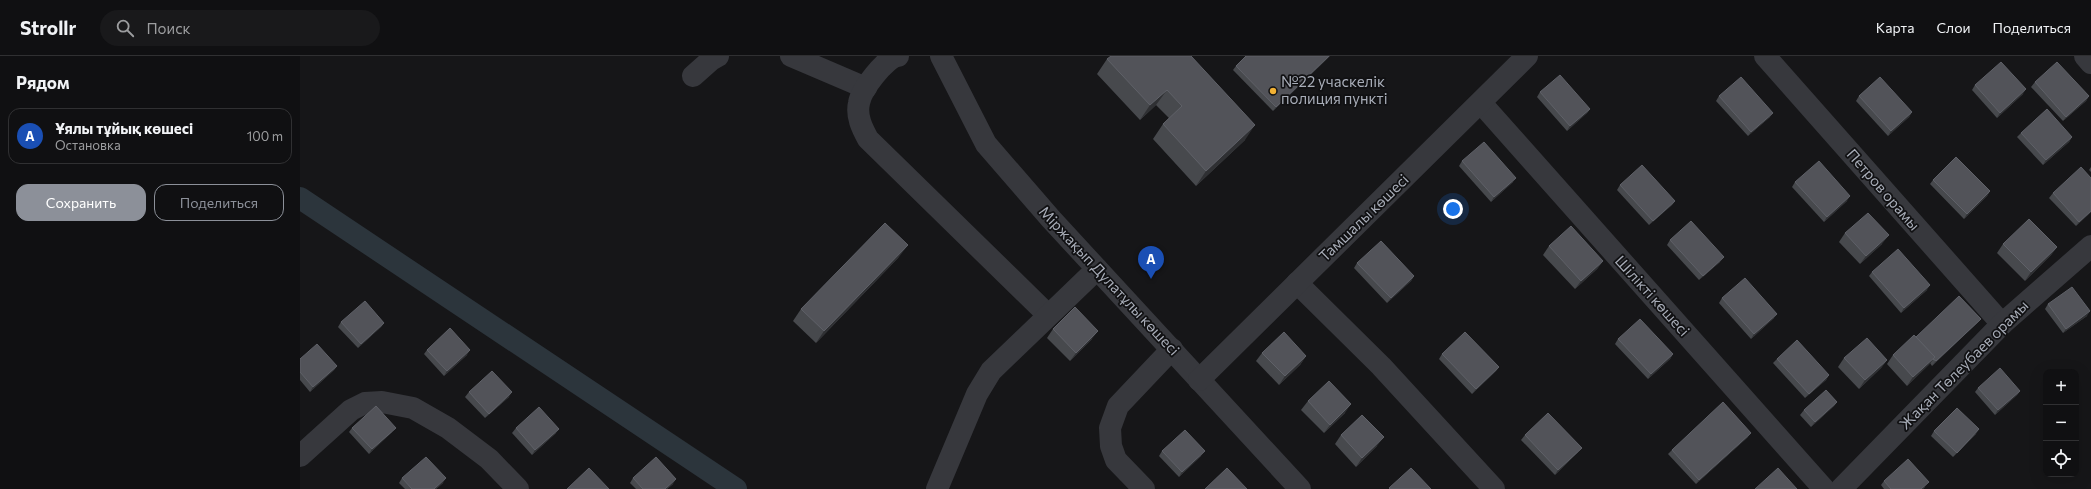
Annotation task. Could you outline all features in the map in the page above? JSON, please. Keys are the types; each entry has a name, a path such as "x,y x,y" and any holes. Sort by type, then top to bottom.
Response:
{"street":[{"path":"693,76 711,60 718,56"},
{"path":"791,56 866,88"},
{"path":"898,56 893,57 880,68 858,102 860,123 868,139 1048,315"},
{"name":"Тамшалы көшесі","path":"1199,380 1527,56"},
{"name":"Петров орамы","path":"1765,56 2002,324"},
{"path":"2085,56 2091,63"},
{"name":"Міржақып Дулатұлы көшесі","path":"935,57 986,144 1051,219 1300,489"},
{"name":"Шілікті көшесі","path":"1481,103 1824,489"},
{"name":"Жақан Төлеубаев орамы","path":"1841,489 2002,324 2091,246"},
{"path":"937,489 977,394 991,371 1097,268"},
{"path":"1297,283 1381,366 1494,489"},
{"path":"1144,489 1116,460 1111,446 1110,428 1118,406 1172,350"},
{"path":"300,456 351,410 365,403 382,402 413,408 448,428 489,459 518,489"}],"building":[{"path":"1111,56 1191,56 1255,125 1206,171 1163,124 1182,106 1167,90 1150,105 1107,59"},
{"name":"№22 учаскелік полиция пункті","path":"1246,56 1329,56 1276,107 1236,66"},
{"path":"2001,62 2026,89 2000,113 1975,85"},
{"path":"2057,62 2089,96 2066,117 2035,82"},
{"path":"1560,75 1590,109 1570,126 1540,92"},
{"path":"1741,77 1773,113 1751,132 1719,96"},
{"path":"1880,77 1912,112 1891,131 1859,96"},
{"path":"2047,109 2072,137 2046,160 2021,133"},
{"path":"1484,142 1516,178 1494,197 1462,161"},
{"path":"1956,157 1990,191 1967,214 1933,180"},
{"path":"1819,161 1850,196 1827,217 1795,182"},
{"path":"1642,165 1675,201 1653,221 1620,185"},
{"path":"2081,167 2091,178 2091,211 2079,222 2053,193"},
{"path":"1868,213 1889,235 1866,256 1845,233"},
{"path":"2029,219 2057,247 2031,272 2003,244"},
{"path":"1691,221 1724,257 1703,276 1670,240"},
{"path":"885,223 908,245 824,331 801,309"},
{"path":"1571,226 1603,261 1581,281 1549,246"},
{"path":"1381,241 1414,276 1391,298 1357,263"},
{"path":"1898,249 1930,285 1904,308 1872,272"},
{"path":"1745,278 1777,314 1754,334 1722,298"},
{"path":"2072,287 2090,311 2066,329 2048,304"},
{"path":"1959,296 1981,319 1936,361 1933,359 1935,357 1916,337"},
{"path":"365,301 384,323 361,344 341,322"},
{"path":"1075,307 1098,331 1076,353 1053,329"},
{"path":"1640,319 1673,354 1651,374 1618,339"},
{"path":"450,328 470,350 447,371 427,350"},
{"path":"1284,332 1306,356 1285,376 1262,353"},
{"path":"1465,332 1499,367 1476,389 1442,354"},
{"path":"1914,335 1935,357 1913,377 1893,355"},
{"path":"1867,338 1887,360 1865,380 1844,358"},
{"path":"1797,340 1829,375 1809,394 1777,359"},
{"path":"317,344 337,366 313,387 300,372 300,359"},
{"path":"2000,368 2020,391 1998,410 1978,388"},
{"path":"492,371 512,392 489,414 469,392"},
{"path":"1329,381 1351,404 1330,425 1308,401"},
{"path":"1826,390 1837,402 1815,422 1804,410"},
{"path":"1723,402 1751,433 1699,480 1672,450"},
{"path":"376,406 396,428 372,449 352,428"},
{"path":"539,407 559,429 535,450 516,428"},
{"path":"1957,408 1979,429 1957,453 1934,431"},
{"path":"1548,413 1582,448 1558,470 1525,435"},
{"path":"1362,415 1384,437 1362,458 1341,435"},
{"path":"1185,430 1205,451 1182,472 1162,451"},
{"path":"426,457 446,478 434,489 412,489 402,478"},
{"path":"656,457 676,479 665,489 643,489 633,478"},
{"path":"1908,459 1929,482 1921,489 1891,489 1884,481"},
{"path":"589,468 609,489 567,489"},
{"path":"1227,468 1247,489 1205,489"},
{"path":"1411,468 1431,489 1389,488"},
{"path":"1778,468 1797,489 1755,489"}],"waterway":[{"path":"300,198 736,489"}],"place":[{"name":"№22 учаскелік полиция пункті","path":"1273,91"},
{"name":"Ұялы тұйық көшесі","path":"1151,279"}]}
